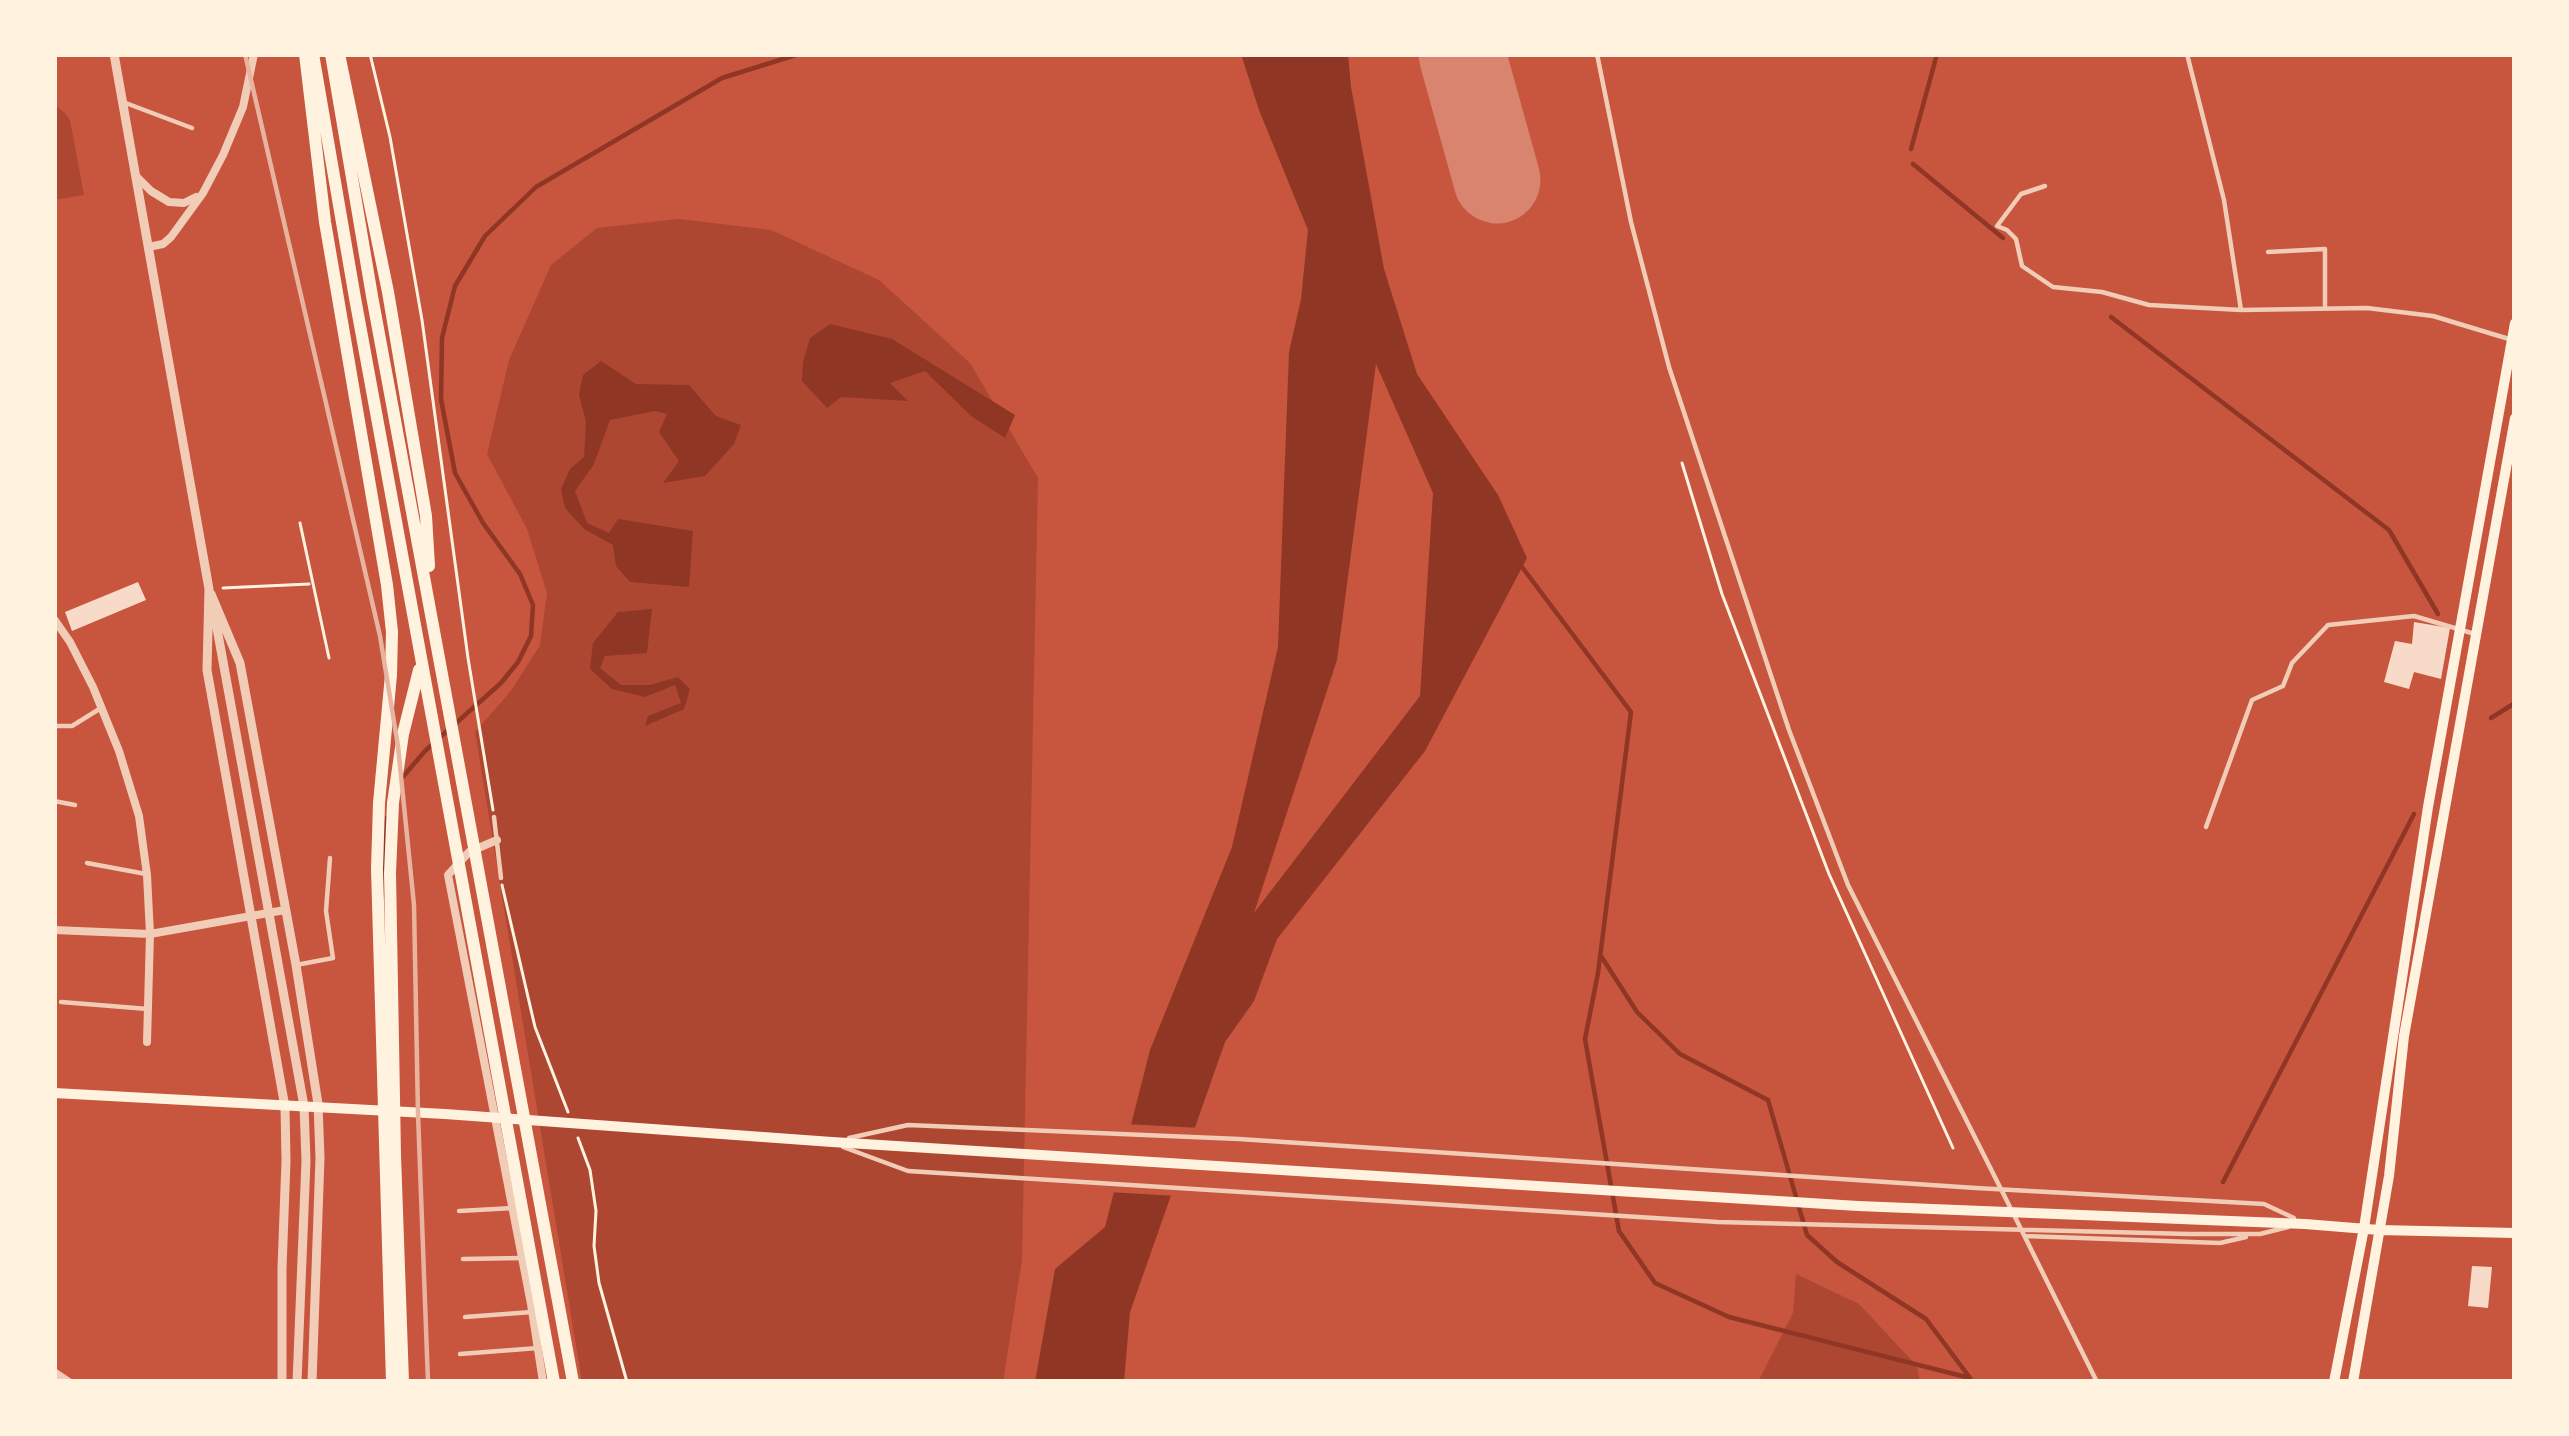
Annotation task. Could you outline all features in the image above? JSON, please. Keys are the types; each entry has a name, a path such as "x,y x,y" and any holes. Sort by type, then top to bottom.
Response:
{"highway":[{"path":"309,54 325,222 392,632 377,868 403,1382"},
{"path":"309,54 554,1382"},
{"path":"334,54 392,314 425,516 429,576 426,626 393,802 392,1382"},
{"path":"334,54 376,319 573,1382"}],"main road":[{"path":"2334,1382 2364,1228 2448,698 2515,323"},
{"path":"2353,1382 2389,1176 2404,1036 2515,418"},
{"path":"54,1093 1834,1204 2515,1233"}],"street":[{"path":"114,54 304,1106 307,1161 297,1382"},
{"path":"148,248 171,237 203,193 243,107 254,54"},
{"path":"135,173 169,202 184,203 203,193"},
{"path":"209,589 240,663 318,1104 312,1382"},
{"path":"209,589 207,670 285,1107 282,1382"},
{"path":"54,619 101,708 139,816 150,934 146,1042"},
{"path":"2448,698 2464,701"},
{"path":"497,840 469,852 448,875 543,1382"},
{"path":"54,930 150,934 286,910"},
{"path":"54,1372 69,1382"}],"lane":[{"path":"1597,54 1631,222 1669,367 1789,730 1848,885 2097,1382"},
{"path":"2187,54 2224,200 2241,310"},
{"path":"122,101 192,128"},
{"path":"2045,186 2021,194 1997,226 2016,239 2021,266 2053,287 2102,292 2149,305 2241,310 2366,308 2433,316 2513,340"},
{"path":"2268,252 2325,249 2325,307"},
{"path":"2206,827 2252,700 2283,686 2292,663 2328,626 2414,616 2475,634"},
{"path":"54,726 72,726 101,708"},
{"path":"54,801 75,805"},
{"path":"494,817 501,878"},
{"path":"296,964 333,958 326,911 330,858"},
{"path":"87,863 147,874"},
{"path":"61,1003 148,1010"},
{"path":"832,1142 908,1125 1239,1139 2264,1204 2305,1224"},
{"path":"832,1142 908,1171 1718,1222 2260,1234"},
{"path":"459,1211 513,1208"},
{"path":"2025,1236 2220,1243 2305,1224"},
{"path":"463,1259 522,1258"},
{"path":"465,1317 532,1312"},
{"path":"460,1354 538,1348"}],"path":[{"path":"370,54 390,136 422,320 494,817"},
{"path":"299,523 329,658"},
{"path":"209,589 313,584"}],"shaded area":[{"path":"1241,54 1348,54 1384,269 1417,374 1498,495 1527,558 1425,751 1277,939 1254,1001 1225,1042 1130,1312 1124,1382 1035,1382 1055,1269 1105,1227 1150,1050 1232,847 1278,647 1289,352 1301,299 1308,230","holes":["1376,364 1433,493 1420,696 1254,913 1337,660"]},
{"path":"54,104 70,120 84,195 54,200"},
{"path":"679,219 771,230 879,280 970,363 1038,478 1022,1260 1003,1382 582,1382 475,732 511,691 540,645 547,593 527,529 487,454 509,360 551,265 597,228"},
{"path":"830,324 892,339 1015,415 1005,438 971,416 925,371 890,383 908,401 841,397 827,408 802,381 810,338"},
{"path":"601,361 636,384 689,385 716,416 741,425 734,444 705,476 663,483 679,461 659,432 667,414 655,411 610,420 594,464 575,491 587,523 609,533 618,519 693,531 689,587 630,582 616,566 613,545 584,529 565,508 561,489 570,469 584,457 586,422 579,395 583,375"},
{"path":"652,609 647,653 605,656 600,668 621,685 650,685 678,677 690,689 684,709 645,726 648,716 681,703 675,685 645,697 612,689 590,669 593,643 618,612"},
{"path":"1796,1274 1859,1304 1917,1366 1920,1382 1758,1382 1793,1313"}],"pier":[{"path":"1125,1124 1201,1128 1177,1196 1108,1192"}],"building":[{"path":"138,582 146,600 72,631 65,612"},
{"path":"2414,622 2450,628 2441,679 2414,672 2409,689 2384,682 2395,641 2412,644"},
{"path":"2472,1266 2492,1267 2488,1308 2468,1306"}],"waterway":[{"path":"455,724 518,662 531,636 533,605 520,574 455,473 441,399 442,338 455,286 485,236 536,187 722,78 799,54"},
{"path":"1911,149 1937,54"},
{"path":"1913,164 2003,238"},
{"path":"2111,317 2389,530 2438,614"},
{"path":"1522,567 1631,712 1598,973 1585,1039 1619,1231 1655,1283 1729,1317 1970,1378 1971,1382"},
{"path":"2491,718 2515,703"},
{"path":"401,779 447,731"},
{"path":"2223,1182 2414,814"},
{"path":"384,896 387,818"},
{"path":"1601,956 1637,1012 1680,1054 1768,1100 1807,1235 1837,1262 1926,1319 1970,1378"}],"runway":[{"path":"1462,54 1497,180"}],"railway":[{"path":"245,54 380,636 398,746 414,905 428,1382"}]}
